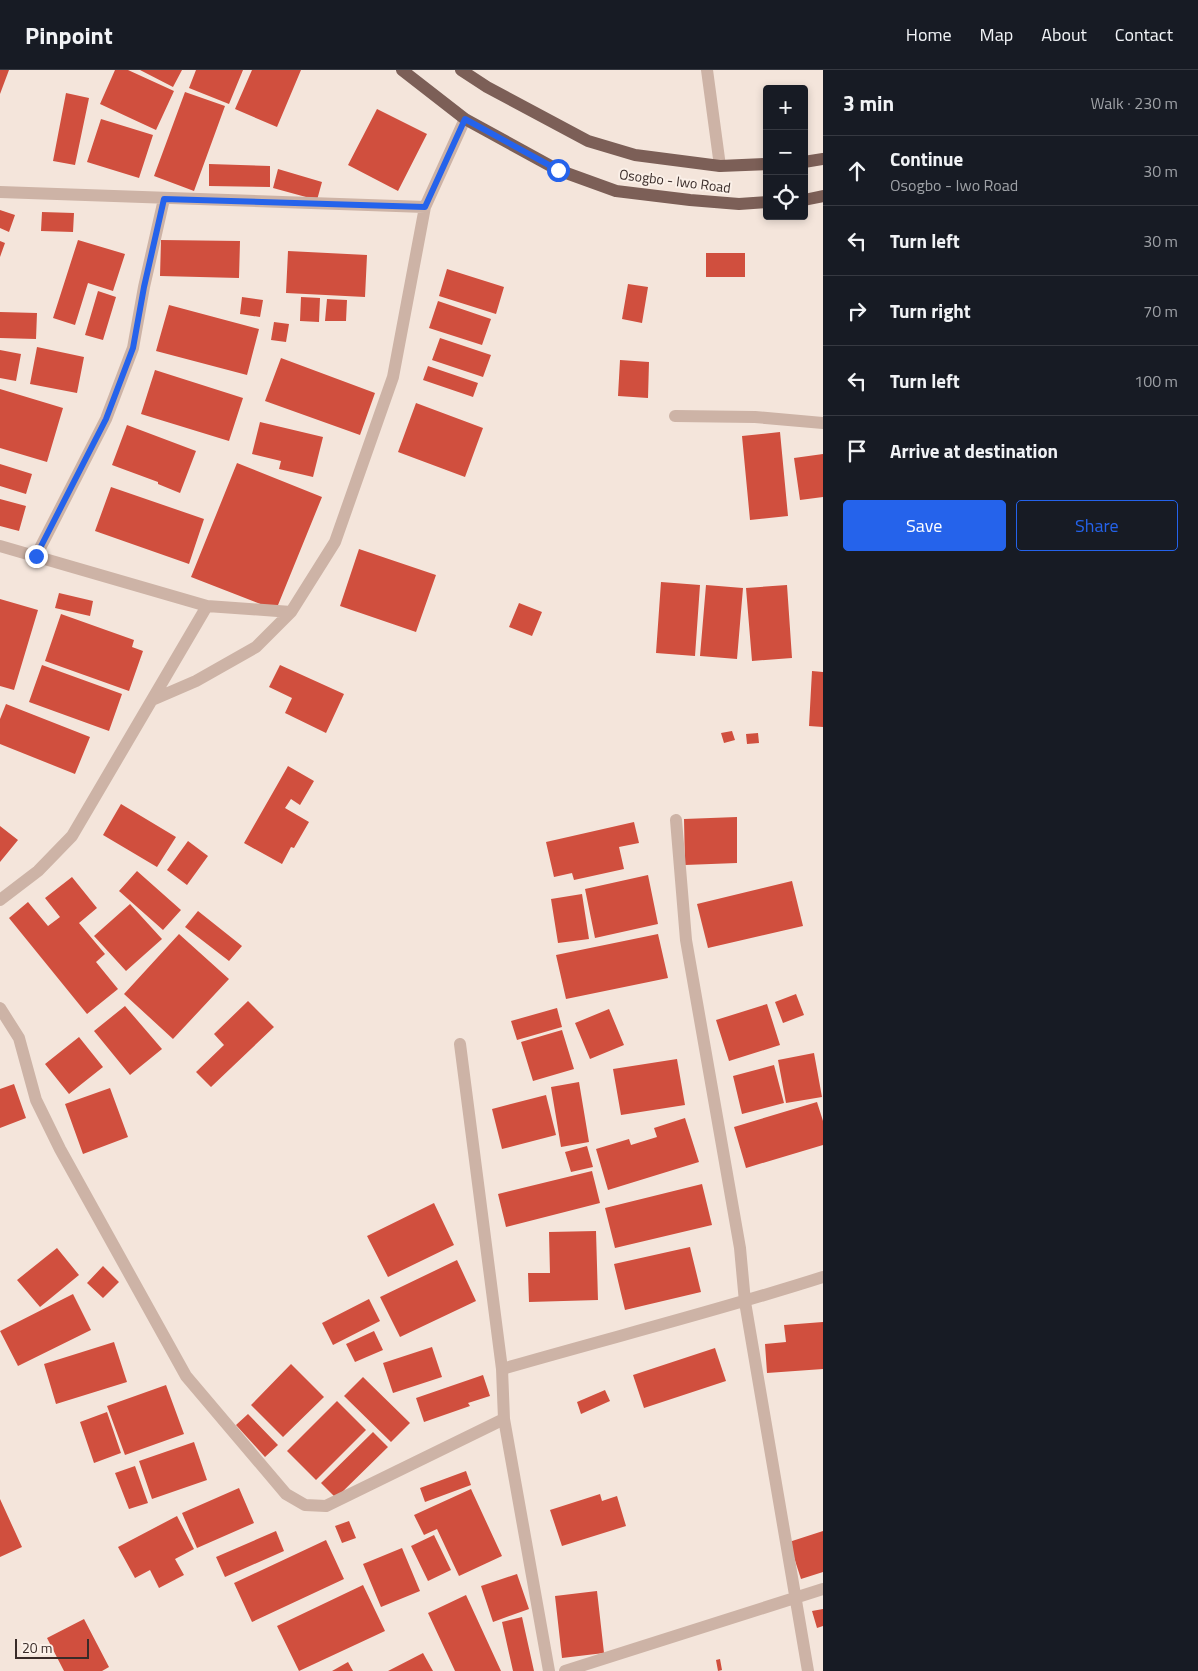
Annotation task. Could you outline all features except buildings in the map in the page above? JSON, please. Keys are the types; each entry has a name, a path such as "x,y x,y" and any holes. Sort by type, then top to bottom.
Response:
{"main road":[{"name":"Osogbo - Iwo Road","path":"402,70 465,119 558,170 616,191 739,204 763,202"},
{"name":"Osogbo - Iwo Road","path":"461,70 487,87 588,141 635,155 720,166 763,164"},
{"path":"808,161 823,159"},
{"path":"808,199 823,196"}],"street":[{"path":"707,70 720,166"},
{"path":"152,700 196,681 256,647 291,612 335,542 393,378 425,207 465,119"},
{"path":"0,192 425,207"},
{"path":"36,556 106,419 133,348 144,287 164,199"},
{"path":"676,416 755,417 823,422"},
{"path":"0,546 207,606 291,612"},
{"path":"0,900 38,871 72,836 207,606"},
{"path":"676,820 686,940 740,1248 745,1302 808,1671"},
{"path":"0,1008 19,1038 36,1100 60,1150 186,1376 286,1494 305,1504 326,1506 504,1419"},
{"path":"460,1044 502,1369 504,1419 549,1671"},
{"path":"502,1369 630,1332 745,1302 823,1276"},
{"path":"565,1671 823,1589"}],"route":[{"path":"36,556 106,419 133,348 144,287 164,199 425,207 465,119 558,170"}]}
